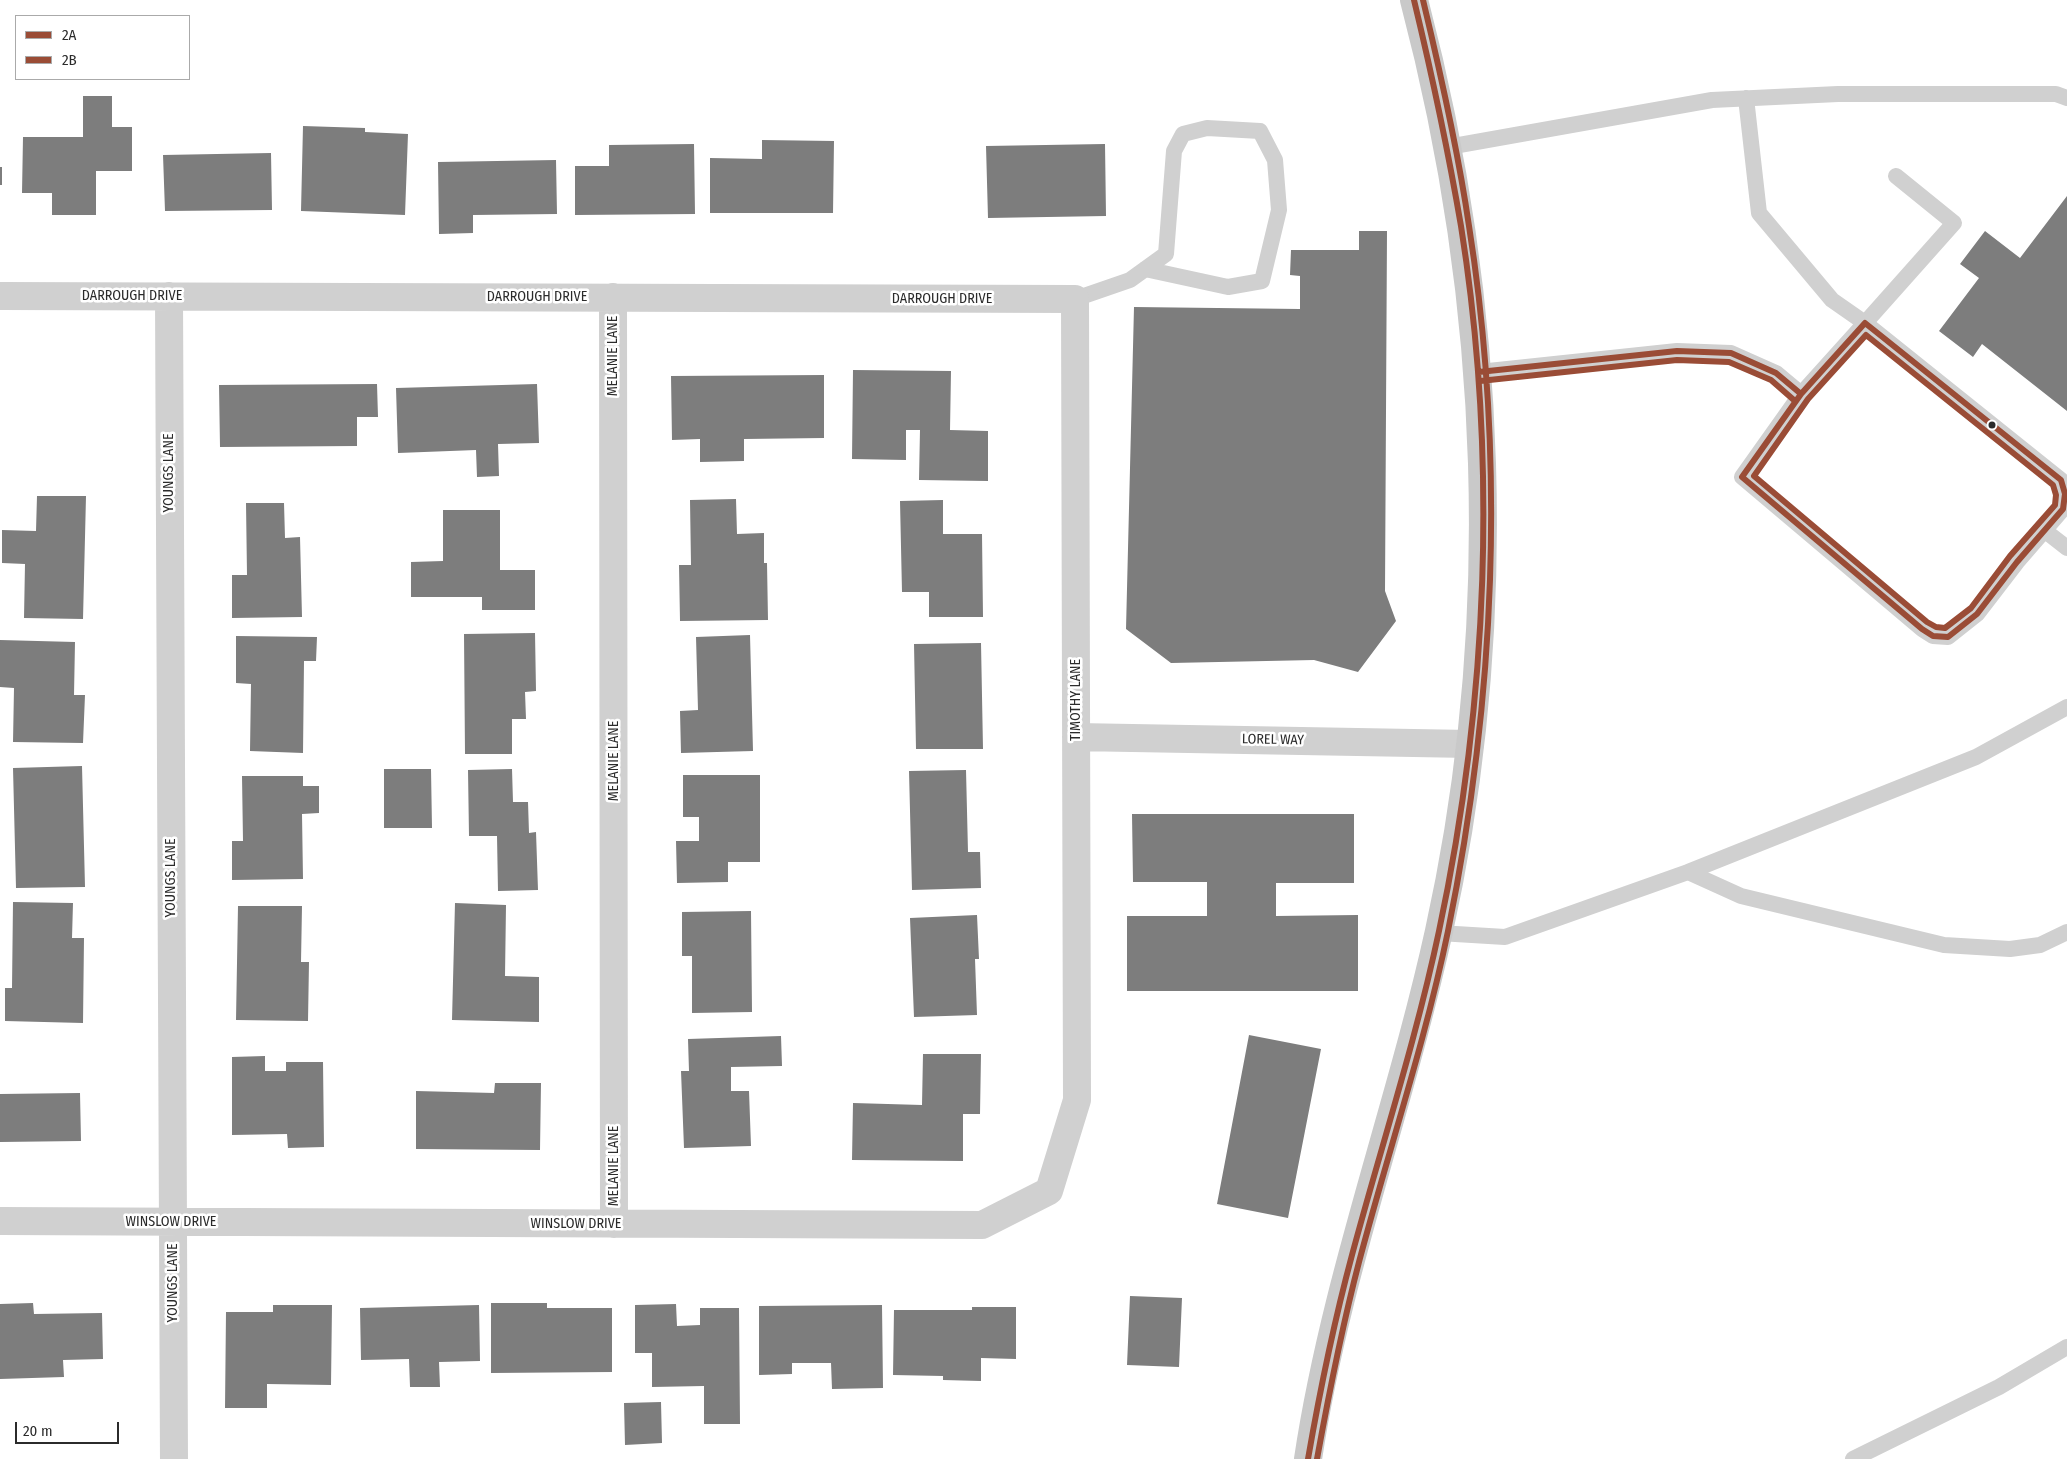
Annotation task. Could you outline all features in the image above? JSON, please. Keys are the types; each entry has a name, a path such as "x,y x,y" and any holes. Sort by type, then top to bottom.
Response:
{"main road":[{"path":"1308,1459 1350,1264 1378,1158 1412,1045 1439,933 1466,782 1478,665 1482,589 1483,496 1478,372 1460,217 1448,147 1414,0"}],"street":[{"name":"DARROUGH DRIVE","path":"0,296 1075,299"},
{"name":"YOUNGS LANE","path":"169,296 174,1459"},
{"name":"MELANIE LANE","path":"613,298 614,1224"},
{"name":"TIMOTHY LANE","path":"1075,299 1077,1100"},
{"name":"LOREL WAY","path":"1076,737 1470,744"},
{"name":"WINSLOW DRIVE","path":"0,1221 982,1225 1049,1191 1077,1100"}],"lane":[{"path":"1448,147 1712,100 1838,94 2056,94 2067,98"},
{"path":"1746,98 1759,213 1832,300 1866,323 2060,480 2065,494 2063,509 1977,614 1948,637 1927,632 1742,477 1801,394 1866,323 1954,223 1896,176"},
{"path":"1075,299 1130,280 1145,269 1166,254 1174,151 1183,134 1207,128 1260,131 1276,160 1279,210 1262,281 1228,287 1145,269"},
{"path":"1478,372 1677,351 1731,352 1776,373 1801,394"},
{"path":"2044,530 2067,548"},
{"path":"1439,933 1505,937 1688,872 1976,757 2067,707"},
{"path":"1688,872 1741,896 1944,945 2010,949 2040,945 2067,932"},
{"path":"1853,1459 1999,1387 2067,1347"}],"building":[{"path":"83,96 112,96 112,127 132,127 132,171 96,171 96,215 52,215 52,193 22,193 23,137 83,137"},
{"path":"303,126 365,128 365,132 408,134 405,215 301,211"},
{"path":"762,140 834,141 833,213 710,213 710,158 762,159"},
{"path":"694,144 695,214 575,215 575,166 609,166 609,145"},
{"path":"1105,144 1106,216 988,218 986,146"},
{"path":"271,153 272,210 165,211 163,155"},
{"path":"556,160 557,214 473,215 473,233 439,234 438,162"},
{"path":"0,167 2,167 2,185 0,185"},
{"path":"2067,196 2067,411 1982,344 1973,357 1939,331 1979,278 1960,264 1985,231 2020,258"},
{"path":"1359,231 1387,231 1385,591 1396,621 1358,672 1314,660 1171,663 1126,629 1134,307 1300,309 1300,276 1290,275 1291,250 1359,250"},
{"path":"853,370 951,371 950,430 988,431 988,481 919,480 920,430 906,430 906,460 852,459"},
{"path":"824,375 824,438 744,439 744,461 700,462 700,439 672,440 671,376"},
{"path":"377,384 378,417 357,417 357,446 220,447 219,385"},
{"path":"537,384 539,443 498,444 499,476 477,477 476,450 398,453 396,388"},
{"path":"37,496 86,496 83,619 24,618 25,564 2,563 2,530 36,531"},
{"path":"736,499 737,534 764,533 764,563 767,563 768,620 680,621 679,565 691,565 690,500"},
{"path":"943,500 943,534 982,534 983,617 929,617 929,592 902,592 900,501"},
{"path":"246,503 284,503 285,538 300,537 302,617 232,618 232,575 247,575"},
{"path":"443,510 500,510 500,570 535,570 535,610 482,610 482,597 411,597 411,562 443,561"},
{"path":"535,633 536,691 525,692 526,719 512,719 512,754 465,754 464,634"},
{"path":"750,635 753,751 681,753 680,711 698,710 696,637"},
{"path":"236,636 317,637 316,661 304,661 303,753 250,751 251,684 236,683"},
{"path":"0,640 75,642 74,695 85,695 83,743 13,742 14,688 0,687"},
{"path":"981,643 983,749 916,749 914,644"},
{"path":"82,766 85,887 16,888 13,768"},
{"path":"384,769 431,769 432,828 384,828"},
{"path":"512,769 513,802 528,802 529,833 536,832 538,890 498,891 497,836 469,836 468,770"},
{"path":"966,770 968,852 980,852 981,888 912,890 909,771"},
{"path":"683,775 760,775 760,862 728,862 728,882 677,883 676,841 699,841 699,817 683,817"},
{"path":"242,776 303,776 303,786 319,786 319,813 302,814 303,879 232,880 232,841 243,841"},
{"path":"1132,814 1354,814 1354,883 1276,883 1276,916 1358,915 1358,991 1127,991 1127,916 1207,916 1207,882 1133,882"},
{"path":"13,902 73,903 72,938 84,938 83,1023 5,1021 5,988 12,988"},
{"path":"455,903 506,905 505,976 539,977 539,1022 452,1020"},
{"path":"238,906 302,906 301,962 309,962 308,1021 236,1020"},
{"path":"751,911 752,1012 692,1013 692,956 682,956 682,912"},
{"path":"977,915 979,959 975,959 977,1015 914,1017 910,918"},
{"path":"1249,1035 1321,1049 1288,1218 1217,1204"},
{"path":"781,1036 782,1066 731,1067 731,1091 749,1091 751,1146 684,1148 681,1071 689,1071 688,1039"},
{"path":"923,1054 981,1054 980,1114 963,1114 963,1161 852,1160 853,1103 922,1105"},
{"path":"265,1056 265,1071 286,1071 286,1062 323,1062 324,1147 288,1148 287,1134 232,1135 232,1057"},
{"path":"495,1083 541,1083 540,1150 416,1149 416,1091 494,1093"},
{"path":"80,1093 81,1141 0,1142 0,1094"},
{"path":"1130,1296 1182,1298 1179,1367 1127,1365"},
{"path":"33,1303 34,1314 102,1313 103,1359 63,1360 64,1377 0,1379 0,1304"},
{"path":"491,1303 547,1303 547,1308 612,1308 612,1372 491,1373"},
{"path":"676,1304 677,1326 700,1325 700,1308 739,1308 740,1424 704,1424 704,1386 652,1387 652,1353 635,1353 635,1305"},
{"path":"273,1305 332,1305 331,1385 267,1384 267,1408 225,1408 226,1312 273,1312"},
{"path":"479,1305 480,1361 439,1362 440,1387 410,1387 409,1359 361,1360 360,1308"},
{"path":"882,1305 883,1388 832,1389 831,1363 792,1363 792,1374 759,1375 759,1306"},
{"path":"972,1307 1016,1307 1016,1359 981,1358 981,1381 943,1380 943,1376 893,1375 894,1310 972,1310"},
{"path":"661,1402 662,1443 625,1445 624,1403"}],"transit line":[{"name":"2A","path":"1308,1459 1317,1407 1345,1280 1409,1053 1439,931 1456,844 1468,757 1477,668 1482,580 1483,491 1480,402 1473,314 1451,169 1414,0"},
{"name":"2B","path":"1317,1459 1336,1360 1353,1286 1417,1056 1448,931 1464,844 1485,668 1490,580 1491,491 1488,402 1481,314 1460,169 1443,84 1423,0"},
{"name":"2A","path":"1865,323 2061,480 2065,494 2063,509 2017,562 1977,614 1948,637 1933,636 1922,629 1742,477 1801,394 1865,323"},
{"name":"2B","path":"1866,335 2053,485 2056,495 2055,505 2010,556 1971,608 1945,628 1936,627 1927,622 1754,476 1808,399 1866,335"},
{"name":"2A","path":"1479,372 1677,351 1731,353 1776,373 1801,394"},
{"name":"2B","path":"1480,381 1677,360 1729,362 1771,380 1795,401"}]}
